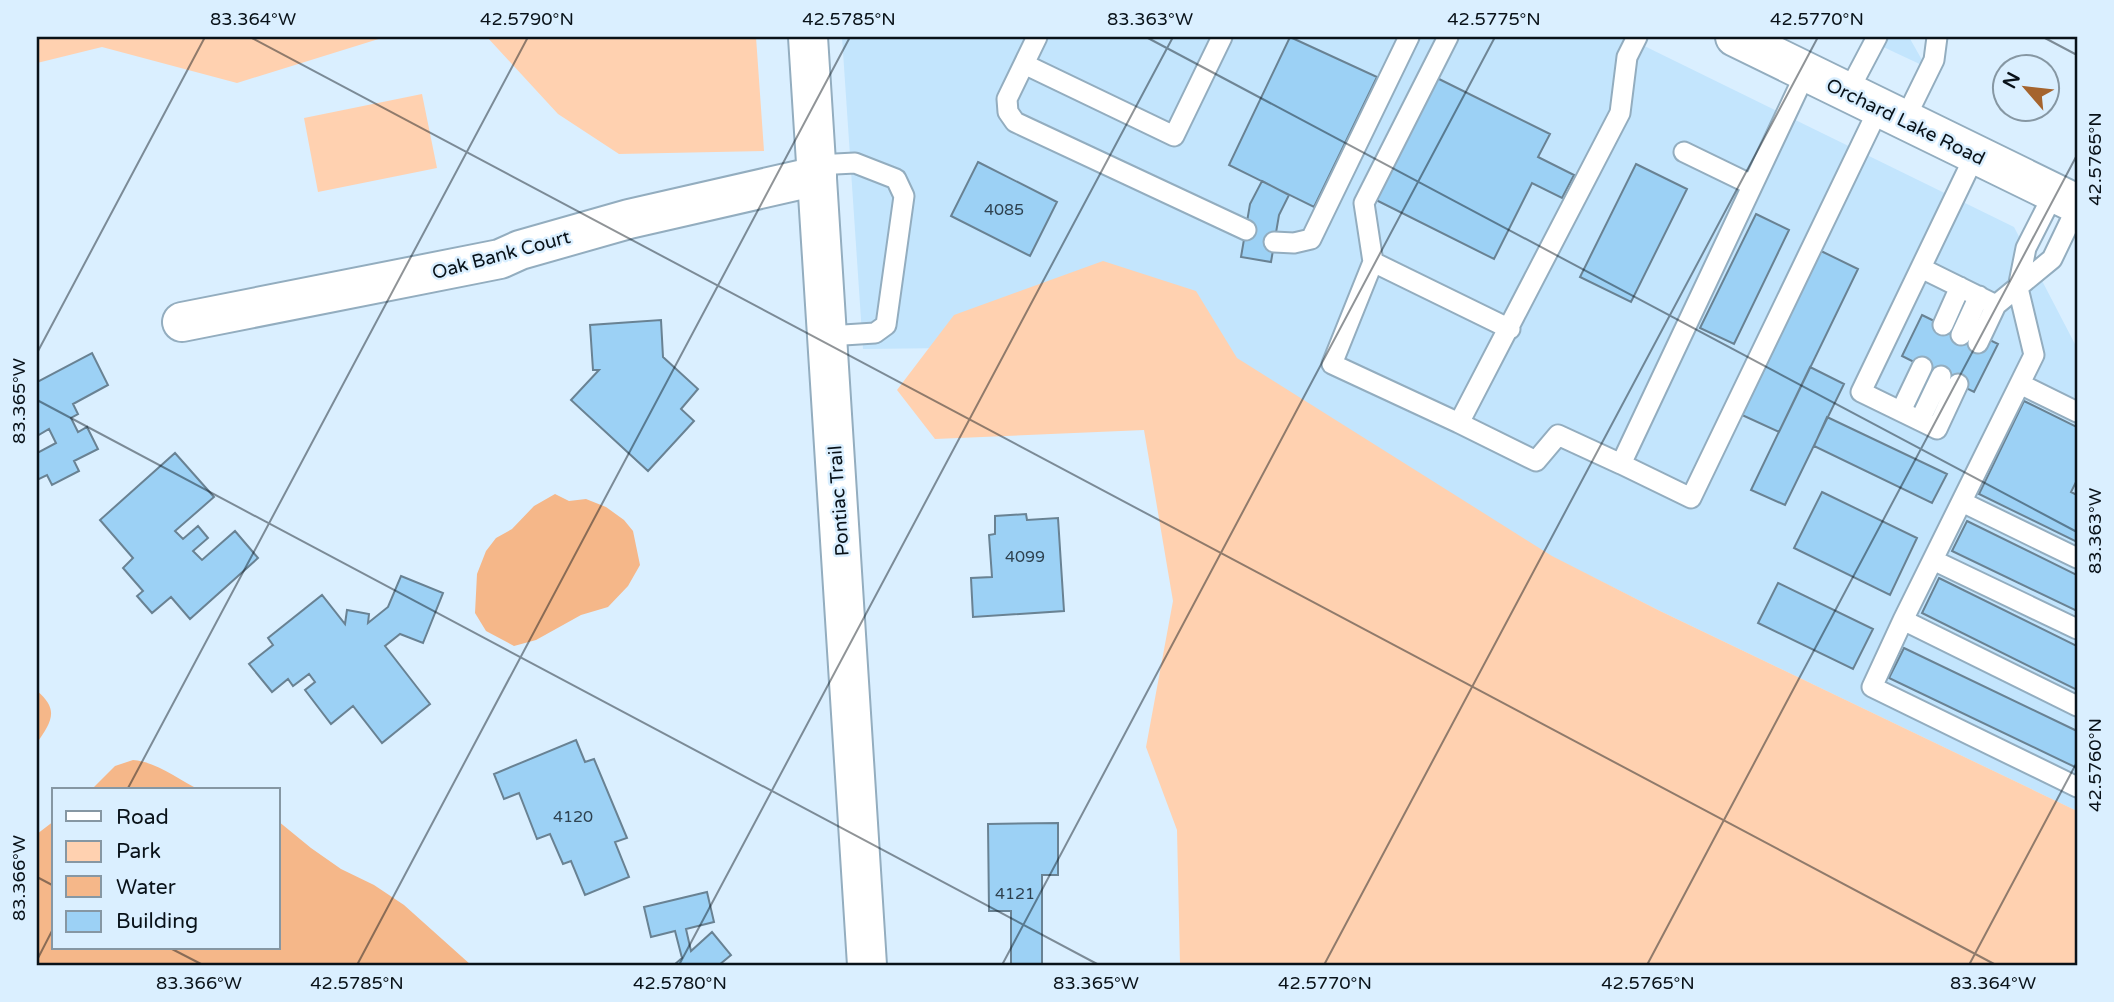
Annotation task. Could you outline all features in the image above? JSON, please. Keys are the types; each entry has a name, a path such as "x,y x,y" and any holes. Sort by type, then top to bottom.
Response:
{"main road":[{"name":"Pontiac Trail","path":"808,37 867,965"},
{"name":"Orchard Lake Road","path":"1735,37 2069,201"},
{"name":"Oak Bank Court","path":"182,322 500,258 629,219 817,170"}],"lane":[{"path":"1037,37 1007,99 1008,112 1015,122 1246,230"},
{"path":"1024,64 1174,136 1222,37"},
{"path":"1274,242 1294,243 1311,239 1409,37"},
{"path":"1448,37 1364,203 1373,262 1332,364 1536,461 1558,435 1691,498 1877,107 1934,60 1937,37"},
{"path":"1459,424 1620,113 1627,57 1637,37"},
{"path":"1877,37 1877,107"},
{"path":"1621,464 1806,72"},
{"path":"1684,152 1752,184"},
{"path":"1949,380 1937,429 1861,392 1975,155"},
{"path":"817,170 855,163 896,179 904,196 886,325 875,334 828,336"},
{"path":"2069,201 2026,248 2018,288 2034,355 1872,687 2077,787"},
{"path":"1970,339 1988,301 2018,288 2052,258 2069,201"},
{"path":"1373,262 1510,329"},
{"path":"1921,268 1988,301"},
{"path":"1942,325 1960,287"},
{"path":"1901,411 1922,367"},
{"path":"2020,384 2077,412"},
{"path":"1962,502 2077,558"},
{"path":"1933,560 2077,629"},
{"path":"1903,620 2077,706"}],"shaded area":[{"path":"842,37 1626,37 2014,227 2077,348 2077,811 1658,610 1134,346 863,349"},
{"path":"1862,37 1909,37 1926,67"}],"green space":[{"path":"37,37 385,37 237,83 102,47 37,63"},
{"path":"487,37 756,37 764,151 619,154 558,114"},
{"path":"422,94 437,168 318,192 304,118"},
{"path":"1103,261 1196,291 1237,358 1552,556 1658,610 2077,811 2077,965 1180,965 1177,830 1146,747 1173,601 1144,430 935,439 897,390 954,315"}],"water":[{"path":"555,494 569,501 586,499 606,507 624,520 633,531 640,565 628,586 608,607 581,615 536,640 514,646 486,631 475,613 477,574 486,551 496,538 512,529 534,506"},
{"path":"37,691 49,704 51,716 37,743"},
{"path":"133,760 142,761 196,788 93,788 115,766"},
{"path":"52,823 52,950 280,950 280,823 341,869 374,885 404,905 471,965 37,965 37,834"}],"building":[{"path":"1290,37 1377,77 1314,207 1229,165"},
{"path":"1437,78 1550,134 1538,157 1574,175 1562,198 1532,183 1494,259 1376,200"},
{"path":"978,162 1057,202 1030,256 951,216"},
{"path":"1636,164 1687,189 1631,302 1580,277"},
{"path":"1262,181 1289,195 1279,215 1271,262 1241,257 1250,204"},
{"path":"1756,214 1789,230 1734,344 1700,328"},
{"path":"1821,251 1858,269 1779,432 1742,415"},
{"path":"1922,315 1987,347 1990,340 1998,344 1974,392 1902,356"},
{"path":"661,320 663,357 698,389 681,409 694,421 648,471 571,400 599,370 593,370 590,325"},
{"path":"92,353 108,385 73,404 78,414 71,418 78,432 87,427 98,449 74,461 79,471 52,485 47,475 37,480 37,453 56,443 49,429 37,436 37,382"},
{"path":"1810,367 1844,384 1785,505 1751,490"},
{"path":"2024,401 2077,427 2077,480 2071,492 2077,495 2077,542 1979,494"},
{"path":"1827,417 1947,474 1932,503 1814,446"},
{"path":"175,453 214,497 175,531 183,539 198,526 208,538 193,551 202,560 235,531 258,558 190,619 171,597 152,613 137,596 143,591 123,568 133,558 100,520"},
{"path":"1822,492 1917,538 1890,595 1794,548"},
{"path":"1026,514 1027,520 1058,518 1064,611 973,617 971,578 992,577 989,535 995,534 995,516"},
{"path":"1967,521 2077,575 2077,611 1952,551"},
{"path":"401,576 443,593 423,643 400,634 385,646 430,704 382,743 353,706 331,724 305,690 315,682 309,674 293,686 288,679 272,692 249,664 273,645 268,638 322,595 345,624 347,610 369,614 368,623 388,607"},
{"path":"1939,578 2077,646 2077,690 1922,613"},
{"path":"1778,583 1873,629 1853,669 1758,623"},
{"path":"1904,648 2077,731 2077,768 1889,678"},
{"path":"576,740 585,762 594,759 627,838 615,842 629,877 585,895 571,861 563,864 550,834 537,839 519,793 504,799 494,774"},
{"path":"1058,823 1058,875 1042,875 1042,965 1011,965 1011,911 989,911 988,824"},
{"path":"707,892 714,922 686,929 691,951 712,932 731,955 719,965 674,965 682,958 675,931 651,937 644,907"}]}
